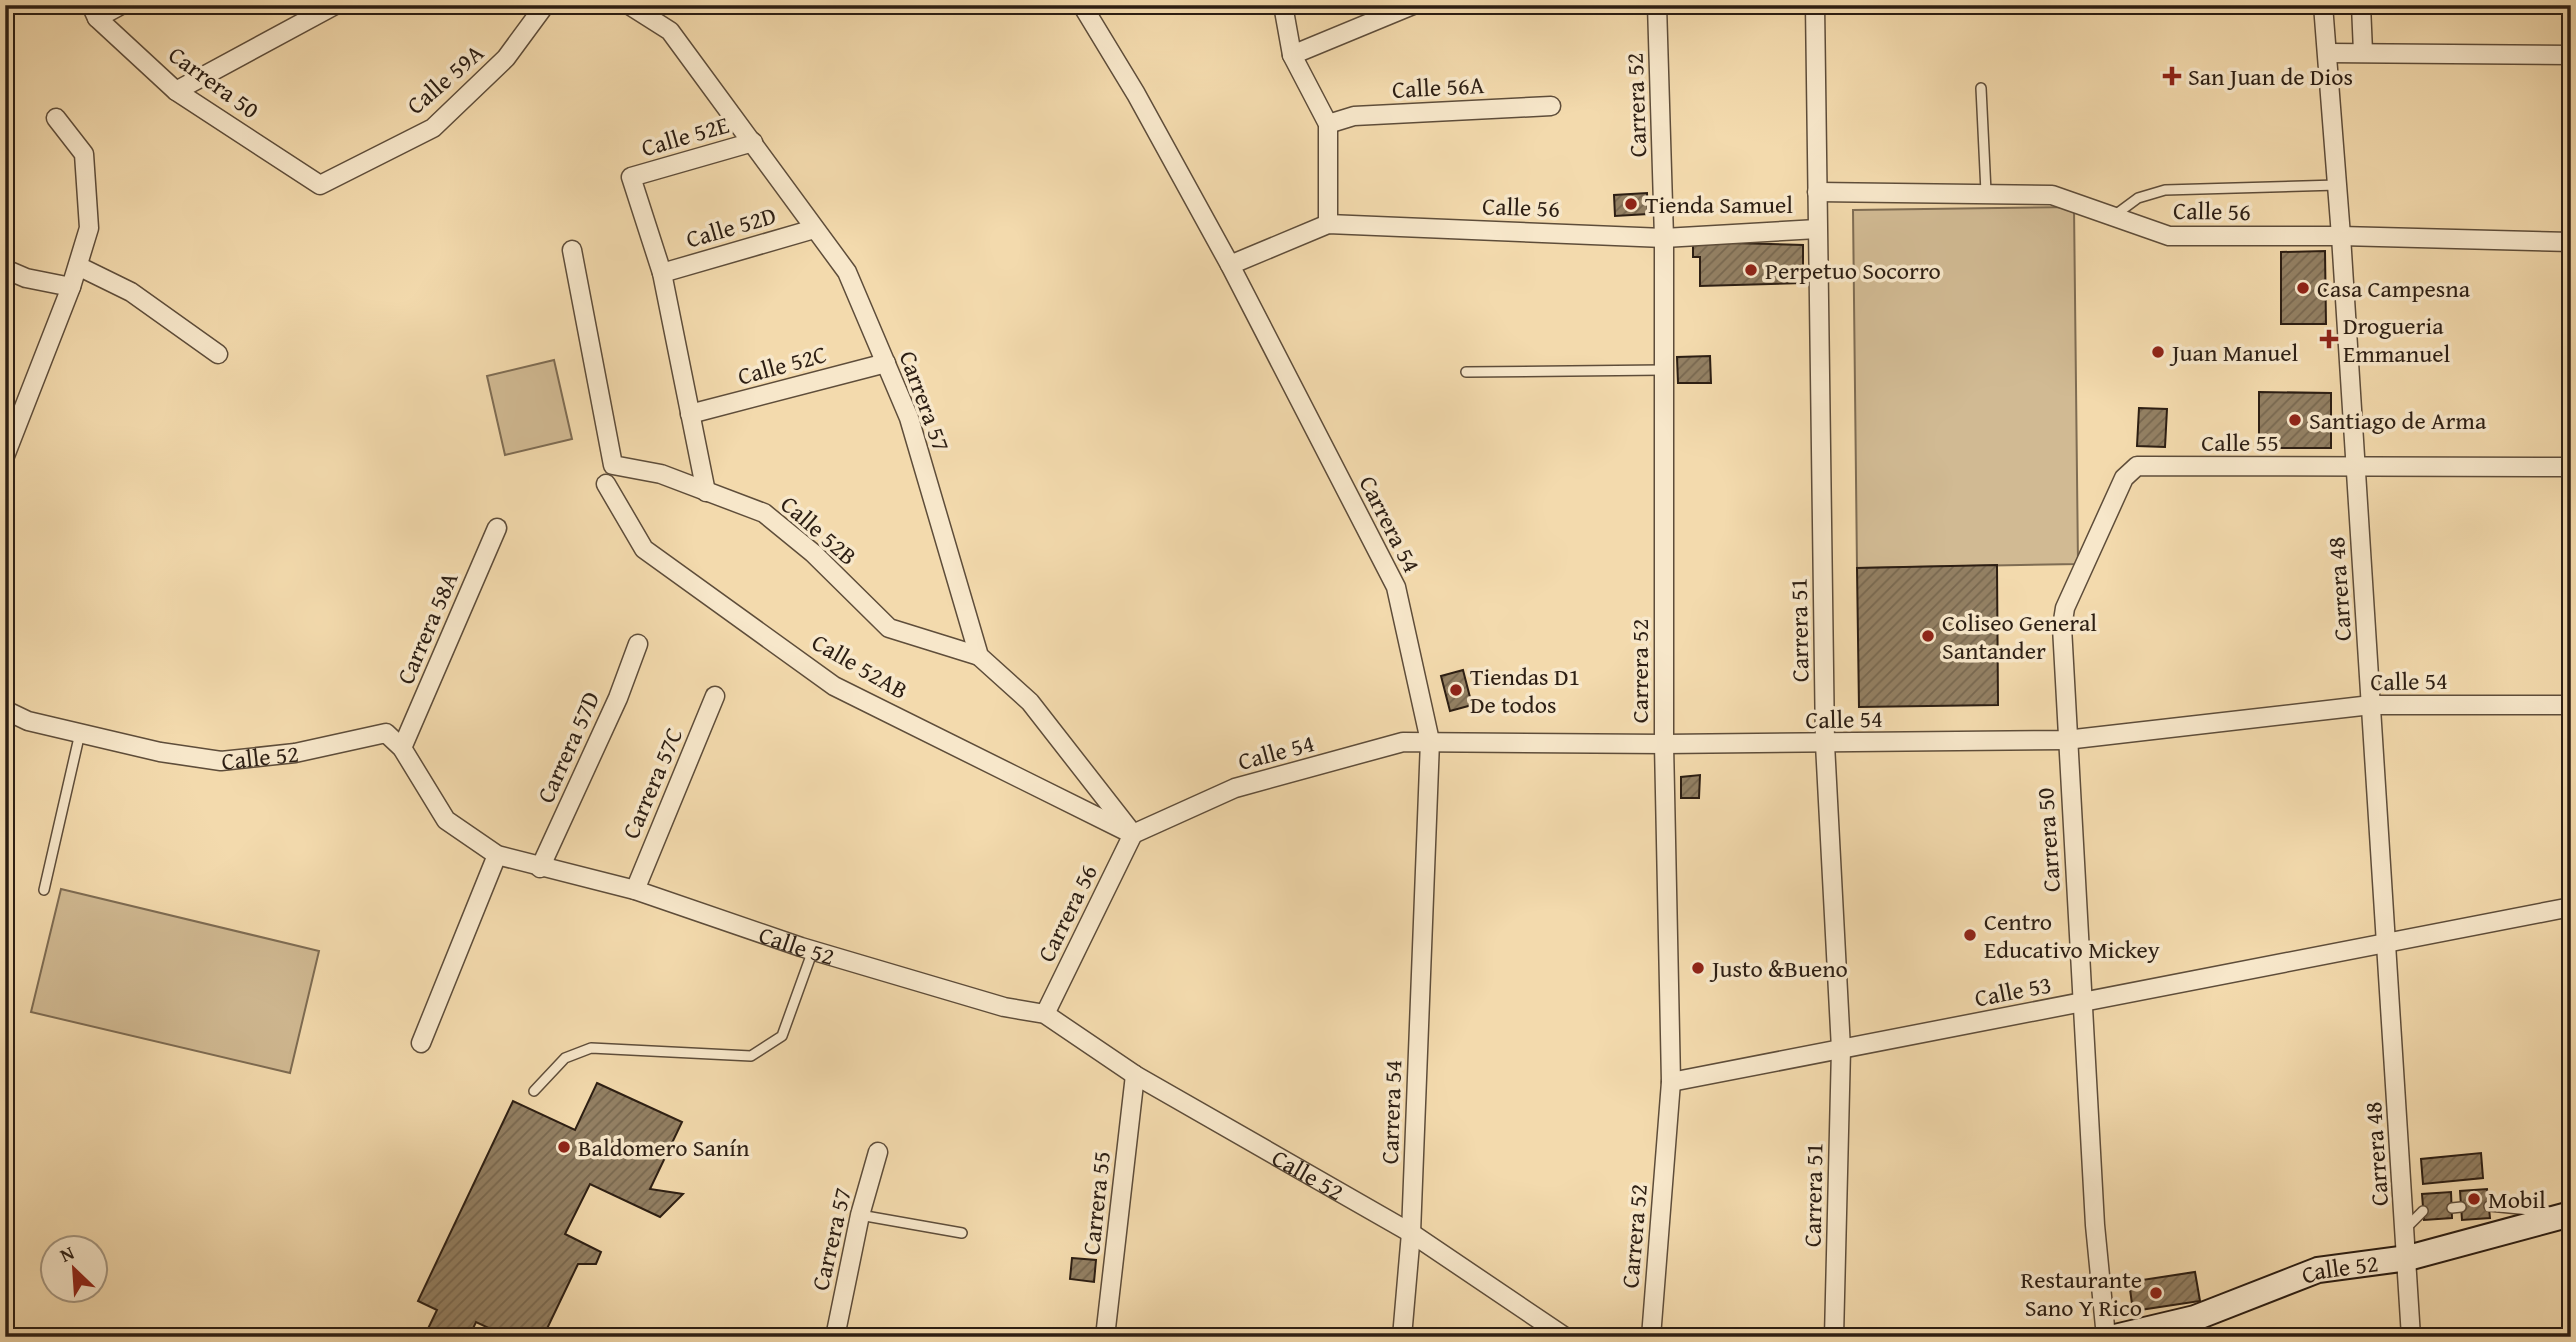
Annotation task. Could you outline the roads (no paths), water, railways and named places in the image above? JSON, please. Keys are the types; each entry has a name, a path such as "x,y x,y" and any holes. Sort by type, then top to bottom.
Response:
{"street":[{"path":"94,11 121,5"},
{"path":"176,91 335,5"},
{"name":"Calle 59A","path":"320,185 433,128 506,58 545,5"},
{"name":"Carrera 57","path":"629,5 670,31 847,272 909,418 979,656"},
{"name":"Carrera 54","path":"1082,5 1136,94 1230,265 1396,587 1430,741 1410,1233 1402,1337"},
{"path":"1283,5 1292,55 1328,124 1328,224"},
{"path":"1292,55 1413,5"},
{"name":"Carrera 52","path":"1651,1337 1671,1082 1664,744 1664,238 1657,5"},
{"name":"Carrera 51","path":"1815,5 1825,744 1841,1049 1835,1337"},
{"name":"Carrera 48","path":"2322,5 2341,236 2411,1337"},
{"path":"2361,5 2363,52"},
{"name":"Carrera 50","path":"94,11 176,91 320,185"},
{"path":"2328,53 2571,55"},
{"name":"Calle 56A","path":"1328,124 1354,116 1551,106"},
{"path":"5,456 71,286 89,228 84,154 56,118"},
{"name":"Calle 52E","path":"662,273 631,177 753,142"},
{"name":"Calle 56","path":"1817,192 1986,192 2052,195 2169,236 2341,236 2571,242"},
{"name":"Calle 56","path":"1230,265 1328,224 1664,238 1817,229"},
{"name":"Calle 52D","path":"662,273 814,229"},
{"name":"Calle 52B","path":"572,250 612,465 661,474 764,513 813,553 890,628 979,656"},
{"path":"78,266 131,292 218,354"},
{"path":"5,269 26,278 71,286"},
{"path":"662,273 706,492"},
{"name":"Calle 52C","path":"690,414 886,363"},
{"name":"Calle 55","path":"2124,478 2137,466 2571,467"},
{"name":"Carrera 50","path":"2106,1337 2095,1225 2084,1002 2066,740 2062,627 2065,608 2124,478"},
{"name":"Calle 52AB","path":"606,484 644,549 834,686 1133,834"},
{"name":"Carrera 58A","path":"402,748 497,528"},
{"name":"Carrera 57D","path":"540,868 618,698 638,644"},
{"path":"979,656 1030,702 1133,834"},
{"name":"Carrera 57C","path":"635,890 715,696"},
{"name":"Calle 54","path":"1133,834 1235,788 1403,742 1825,744 2066,740 2371,705 2571,705"},
{"name":"Calle 52","path":"5,710 28,721 160,752 221,761 295,753 386,733 402,748 446,820 497,855 635,890 813,950 1004,1007 1045,1014 1135,1075 1410,1233 1565,1337"},
{"name":"Carrera 56","path":"1045,1014 1133,834"},
{"path":"421,1043 497,855"},
{"name":"Calle 53","path":"1671,1082 2571,907"},
{"name":"Carrera 55","path":"1105,1337 1135,1075"},
{"name":"Carrera 57","path":"835,1337 860,1215 878,1152"},
{"name":"Calle 52","path":"2115,1337 2195,1318 2318,1270 2408,1258 2570,1214"}],"lane":[{"path":"1981,88 1986,192"},
{"path":"2113,216 2138,198 2165,190 2337,185"},
{"path":"1466,372 1663,370"},
{"path":"44,890 80,733"},
{"path":"534,1091 565,1058 591,1048 751,1056 782,1036 813,950"},
{"path":"2489,1206 2570,1214"},
{"path":"2406,1228 2414,1216 2423,1211"},
{"path":"860,1215 962,1233"}],"place":[{"name":"San Juan de Dios","path":"2172,76"},
{"name":"Tienda Samuel","path":"1631,204"},
{"name":"Perpetuo Socorro","path":"1751,270"},
{"name":"Casa Campesna","path":"2303,288"},
{"name":"Drogueria Emmanuel","path":"2329,339"},
{"name":"Juan Manuel","path":"2158,352"},
{"name":"Santiago de Arma","path":"2295,420"},
{"name":"Coliseo General Santander","path":"1928,636"},
{"name":"Tiendas D1 De todos","path":"1456,690"},
{"name":"Centro Educativo Mickey","path":"1970,935"},
{"name":"Justo &Bueno","path":"1698,968"},
{"name":"Baldomero Sanín","path":"564,1147"},
{"name":"Mobil","path":"2474,1199"},
{"name":"Restaurante Sano Y Rico","path":"2156,1293"}]}
